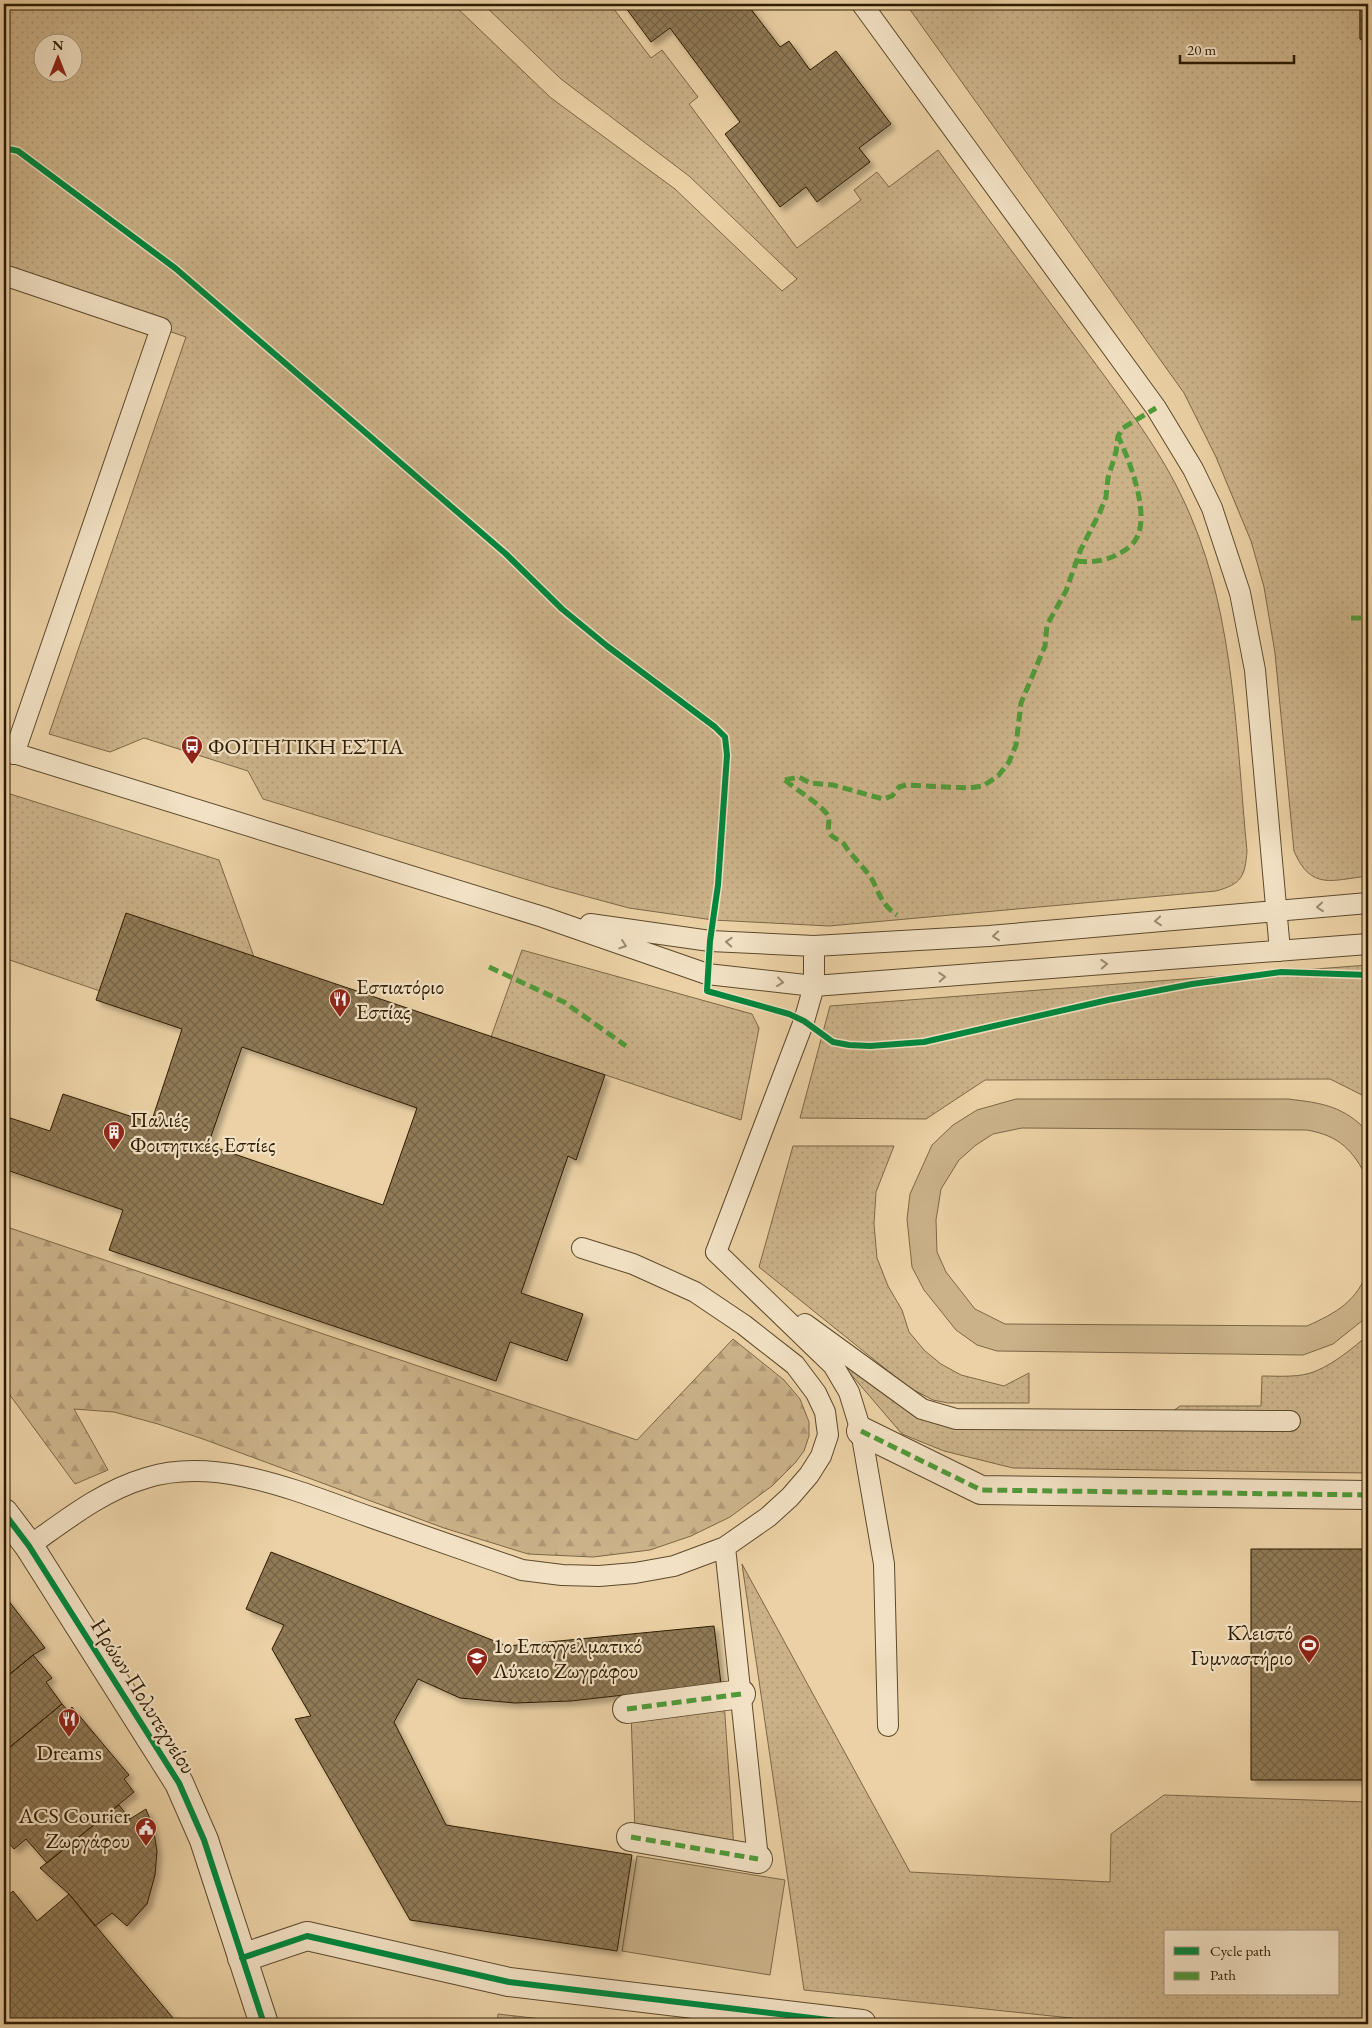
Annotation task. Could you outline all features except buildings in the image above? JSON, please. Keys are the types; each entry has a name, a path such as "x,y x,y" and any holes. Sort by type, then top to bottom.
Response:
{"street":[{"path":"861,1431 981,1490 1368,1496"},
{"name":"Ηρώων Πολυτεχνείου","path":"4,1513 29,1546 179,1783 204,1840 264,2024"},
{"path":"627,1709 741,1694"},
{"path":"631,1837 758,1859"},
{"path":"242,1958 308,1936 509,1982 862,2024"}],"lane":[{"path":"862,4 1156,408 1193,469 1212,508 1240,593 1255,670 1280,951"},
{"path":"4,275 161,328 142,388 9,752 544,917 707,974 814,986 1368,944"},
{"path":"544,917 710,941 814,946 989,936 1368,903"},
{"path":"814,946 814,986 804,1021 716,1252 833,1365 849,1392 861,1431 884,1564 888,1726"},
{"path":"29,1546 94,1500 124,1485 148,1477 174,1472 200,1471 228,1474 280,1486 522,1570 562,1575 599,1576 635,1573 674,1566 725,1547 768,1518 809,1475 821,1456 828,1435 825,1412 816,1393 795,1365 744,1325 695,1292 633,1264 582,1248"},
{"path":"742,1278 922,1409 956,1419 1290,1421"},
{"path":"725,1547 758,1859"}],"green space":[{"path":"4,4 453,4 551,98 675,189 782,291 797,279 689,176 561,79 483,4 610,4 651,58 662,50 698,97 689,104 797,248 861,200 854,190 877,172 889,187 938,150 1141,427 1168,471 1191,517 1206,557 1217,597 1225,639 1236,724 1247,851 1243,873 1237,882 1216,891 829,926 713,920 629,908 551,887 263,799 248,771 144,738 110,752 49,734 186,337 4,275"},
{"path":"906,4 1360,4 1360,39 1368,40 1368,876 1333,880 1315,878 1301,864 1294,851 1275,653 1264,587 1251,541 1216,457 1184,393"},
{"path":"4,792 219,860 254,957 126,914 100,991 4,958"},
{"path":"522,950 752,1014 759,1028 741,1120 491,1037"},
{"path":"1368,965 1368,1098 1330,1079 985,1080 926,1119 800,1118 830,1006"},
{"path":"1016,1099 1288,1099 1322,1104 1350,1116 1368,1132 1368,1180 1357,1160 1344,1146 1328,1136 1307,1130 1022,1128 993,1134 976,1145 959,1160 941,1189 936,1220 937,1252 946,1272 975,1309 1005,1324 1307,1326 1345,1305 1358,1290 1368,1269 1368,1316 1333,1344 1303,1355 997,1351 977,1345 956,1330 924,1290 912,1267 907,1219 910,1194 932,1145 953,1125 977,1110"},
{"path":"793,1146 894,1146 876,1192 874,1224 877,1258 888,1286 902,1310 909,1332 925,1351 941,1364 961,1375 1004,1386 1029,1373 1029,1403 948,1403 933,1400 908,1387 759,1267"},
{"path":"4,1226 637,1440 733,1339 784,1380 800,1399 809,1422 809,1436 804,1451 795,1463 772,1486 730,1517 691,1536 650,1550 593,1557 528,1554 444,1528 203,1439 114,1412 74,1409 108,1470 75,1484 4,1387"},
{"path":"1368,1335 1368,1473 1013,1468 944,1451 902,1434 819,1337 907,1408 1153,1425 1180,1406 1261,1406 1262,1376 1296,1376 1316,1371 1337,1360"},
{"path":"742,1564 910,1872 1110,1882 1111,1834 1164,1795 1368,1802 1368,2024 1128,2024 804,1990"},
{"path":"724,1701 734,1849 635,1832 631,1713"},
{"path":"637,1856 785,1880 770,1975 622,1951"},
{"path":"498,2014 585,2024 497,2024"}],"marked path":[{"path":"785,780 799,777 810,783 833,785 883,799 892,796 899,787 906,785 969,788 983,786 998,776 1009,762 1016,745 1021,703 1045,646 1047,625 1066,591 1080,551 1106,497 1108,478 1116,452 1118,436 1123,428 1156,408"},
{"path":"1077,561 1098,561 1121,553 1134,542 1140,529 1141,516 1137,487 1128,458 1118,436"},
{"path":"1351,618 1364,618 1368,623"},
{"path":"785,780 827,814 830,834 844,844 873,881 885,904 897,915"},
{"path":"489,967 564,1002 626,1046"},
{"path":"861,1431 981,1490 1368,1495"},
{"path":"627,1709 741,1694"},
{"path":"631,1837 758,1859"}],"cycle path":[{"path":"4,148 18,151 175,268 506,554 562,609 607,646 715,727 725,737 727,755 718,885 710,941 707,991 789,1014 804,1021 833,1042 870,1046 924,1042 1108,1000 1192,984 1281,972 1368,975"},
{"path":"4,1513 29,1546 179,1783 204,1840 264,2024"},
{"path":"242,1958 307,1936 509,1982 862,2024"}],"place":[{"name":"ΦΟΙΤΗΤΙΚΗ ΕΣΤΙΑ","path":"192,765"},
{"name":"Εστιατόριο Εστίας","path":"340,1018"},
{"name":"Παλιές Φοιτητικές Εστίες","path":"114,1151"},
{"name":"Κλειστό Γυμναστήριο","path":"1309,1664"},
{"name":"1ο Επαγγελματικό Λύκειο Ζωγράφου","path":"477,1677"},
{"name":"Dreams","path":"69,1738"},
{"name":"ACS Courier Ζωργάφου","path":"146,1847"}]}
